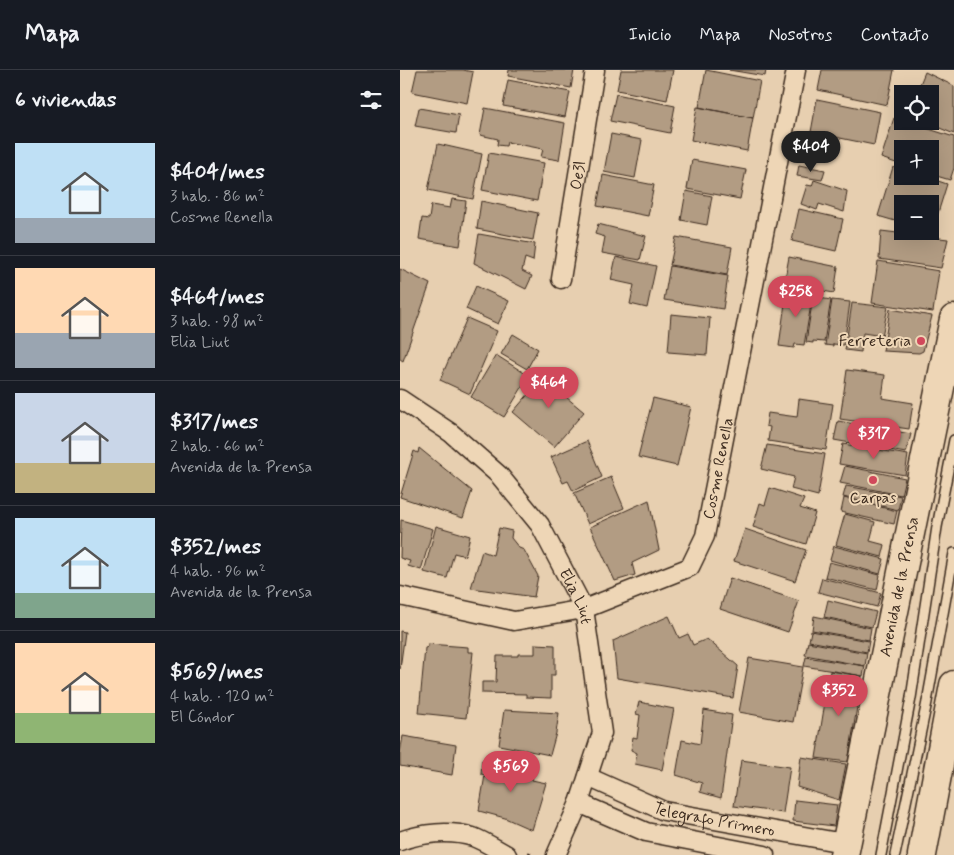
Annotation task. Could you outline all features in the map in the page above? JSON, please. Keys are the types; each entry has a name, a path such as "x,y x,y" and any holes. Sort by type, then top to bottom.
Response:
{"main road":[{"name":"Avenida de la Prensa","path":"846,849 954,319"},
{"path":"922,855 954,685"}],"street":[{"name":"Oe3l","path":"561,280 595,70"},
{"name":"Cosme Renella","path":"400,596 514,621 584,610 690,567 705,536 796,70"},
{"name":"Elia Liut","path":"400,399 451,433 498,474 540,525 584,610 602,733 579,803 556,855"},
{"name":"Telegrafo Primero","path":"588,777 664,811 832,841 846,849"},
{"name":"Telegrafo Primero","path":"579,803 646,832 765,855"},
{"path":"400,841 410,837 447,833 473,837 507,855"}],"lane":[{"path":"881,855 911,698 937,527 954,440"},
{"path":"895,855 928,702 954,553"}],"building":[{"path":"417,70 463,70 473,72 467,103 412,92"},
{"path":"509,70 574,70 571,88 508,76"},
{"path":"621,70 673,70 667,100 617,90"},
{"path":"706,70 760,81 753,118 699,107"},
{"path":"729,70 766,70 765,76"},
{"path":"822,70 894,70 887,105 818,90"},
{"path":"925,72 954,86 954,134 939,128 939,85 920,85"},
{"path":"508,80 570,92 565,117 503,106"},
{"path":"616,94 675,106 670,133 610,121"},
{"path":"817,99 880,112 874,145 811,132"},
{"path":"697,107 753,118 747,151 691,140"},
{"path":"419,108 459,115 456,133 415,126"},
{"path":"485,108 565,123 559,160 541,157 543,149 507,142 506,146 497,145 498,139 480,135"},
{"path":"894,118 894,130 932,130 954,137 954,168 950,180 939,177 939,140 894,140 894,162 881,158"},
{"path":"611,134 642,140 635,178 604,172"},
{"path":"438,144 482,154 473,199 428,190"},
{"path":"489,153 544,163 537,201 482,190"},
{"path":"692,160 746,170 740,199 687,189"},
{"path":"799,165 825,170 822,180 797,176"},
{"path":"893,167 894,185 939,185 939,181 947,184 939,210 939,195 894,195 894,221 878,216"},
{"path":"603,175 654,185 648,216 597,206"},
{"path":"814,180 847,191 844,212 819,204 817,210 801,204 807,185 812,186"},
{"path":"686,191 712,196 707,225 681,220"},
{"path":"452,199 466,201 460,246 419,239 422,218 429,219 431,205 450,208"},
{"path":"481,201 538,213 533,240 477,229"},
{"path":"799,209 843,219 836,251 792,241"},
{"path":"598,224 646,236 640,260 602,253 605,237 595,234"},
{"path":"881,231 894,233 894,240 948,239 941,268 879,259"},
{"path":"479,234 535,244 533,261 525,258 522,271 532,276 526,289 474,263"},
{"path":"676,237 732,247 727,275 670,265"},
{"path":"616,257 656,266 647,308 630,304 634,285 611,280"},
{"path":"789,257 838,267 834,293 784,284"},
{"path":"878,261 939,271 933,312 872,303"},
{"path":"670,266 728,276 723,309 664,300"},
{"path":"400,269 430,284 403,361 400,359"},
{"path":"476,286 509,301 498,324 466,309"},
{"path":"787,289 813,293 804,345 795,344 794,348 779,346"},
{"path":"813,297 831,300 824,342 806,342"},
{"path":"832,300 850,302 844,345 825,345"},
{"path":"852,303 888,307 882,336 863,333 861,352 845,350"},
{"path":"890,309 932,316 923,351 919,353 883,351"},
{"path":"671,314 710,318 707,355 668,352"},
{"path":"467,318 497,331 470,394 440,380"},
{"path":"513,334 538,349 527,369 501,354"},
{"path":"496,355 529,376 504,417 471,397"},
{"path":"550,369 567,384 560,392 584,412 554,447 513,412"},
{"path":"847,370 885,375 882,398 913,403 909,429 840,419"},
{"path":"653,398 691,407 677,466 638,457"},
{"path":"799,399 833,404 826,450 768,441 770,427 766,426 768,413 797,417"},
{"path":"838,421 911,434 906,453 834,440"},
{"path":"587,441 602,477 573,491 568,481 563,483 551,457"},
{"path":"843,444 908,455 905,475 839,464"},
{"path":"767,445 825,454 818,496 791,489 794,477 761,469"},
{"path":"419,448 472,491 463,518 400,497 414,451 418,453"},
{"name":"Carpas","path":"845,466 905,478 901,495 840,483"},
{"path":"611,477 624,508 588,524 574,493"},
{"path":"846,486 901,496 898,510 843,497"},
{"path":"770,488 804,499 800,508 815,513 806,544 753,527 760,503 765,505"},
{"path":"844,498 897,511 894,524 841,512"},
{"path":"649,500 659,550 632,563 635,575 615,581 590,527"},
{"path":"845,514 875,522 870,541 885,545 882,557 836,545"},
{"path":"401,520 433,529 421,570 408,566 410,561 400,558"},
{"path":"436,526 470,536 465,556 454,553 447,578 424,572"},
{"path":"499,528 512,531 511,538 519,548 524,550 538,576 534,597 471,588 482,551 493,555"},
{"path":"745,529 806,550 795,581 734,561"},
{"path":"834,546 884,559 880,574 830,560"},
{"path":"829,562 880,575 877,590 825,577"},
{"path":"730,578 799,601 788,632 720,609"},
{"path":"822,578 881,593 877,607 818,592"},
{"path":"828,600 876,612 872,627 824,617"},
{"path":"669,616 679,638 688,634 693,645 707,639 738,666 733,698 617,678 613,641"},
{"path":"814,616 871,628 869,640 812,630"},
{"path":"400,631 405,632 400,669"},
{"path":"811,631 869,641 867,652 809,641"},
{"path":"808,642 867,653 865,666 805,655"},
{"path":"428,644 468,647 468,652 473,652 466,718 419,713 425,648 428,647"},
{"path":"535,644 555,645 555,675 551,675 551,698 526,697 526,694 482,693 482,682 496,682 497,656 535,654"},
{"path":"806,657 865,666 863,676 804,666"},
{"path":"749,658 803,667 793,722 739,712"},
{"path":"830,671 862,676 848,762 816,758"},
{"path":"639,702 674,709 662,770 635,764 637,753 631,750 633,737 637,738 640,715 636,714"},
{"path":"504,710 559,713 550,755 499,745"},
{"path":"704,710 732,715 721,798 700,792 702,783 676,775 682,740 700,744"},
{"path":"403,736 456,745 452,775 400,766"},
{"path":"801,757 846,764 839,800 797,787"},
{"path":"482,760 534,771 532,780 546,783 532,830 505,818 479,811 485,775 481,774"},
{"path":"741,760 790,767 783,813 734,806"},
{"path":"795,800 837,805 834,826 793,821"}],"place":[{"name":"Ferreteria","path":"921,341"},
{"name":"Carpas","path":"873,480"}]}
